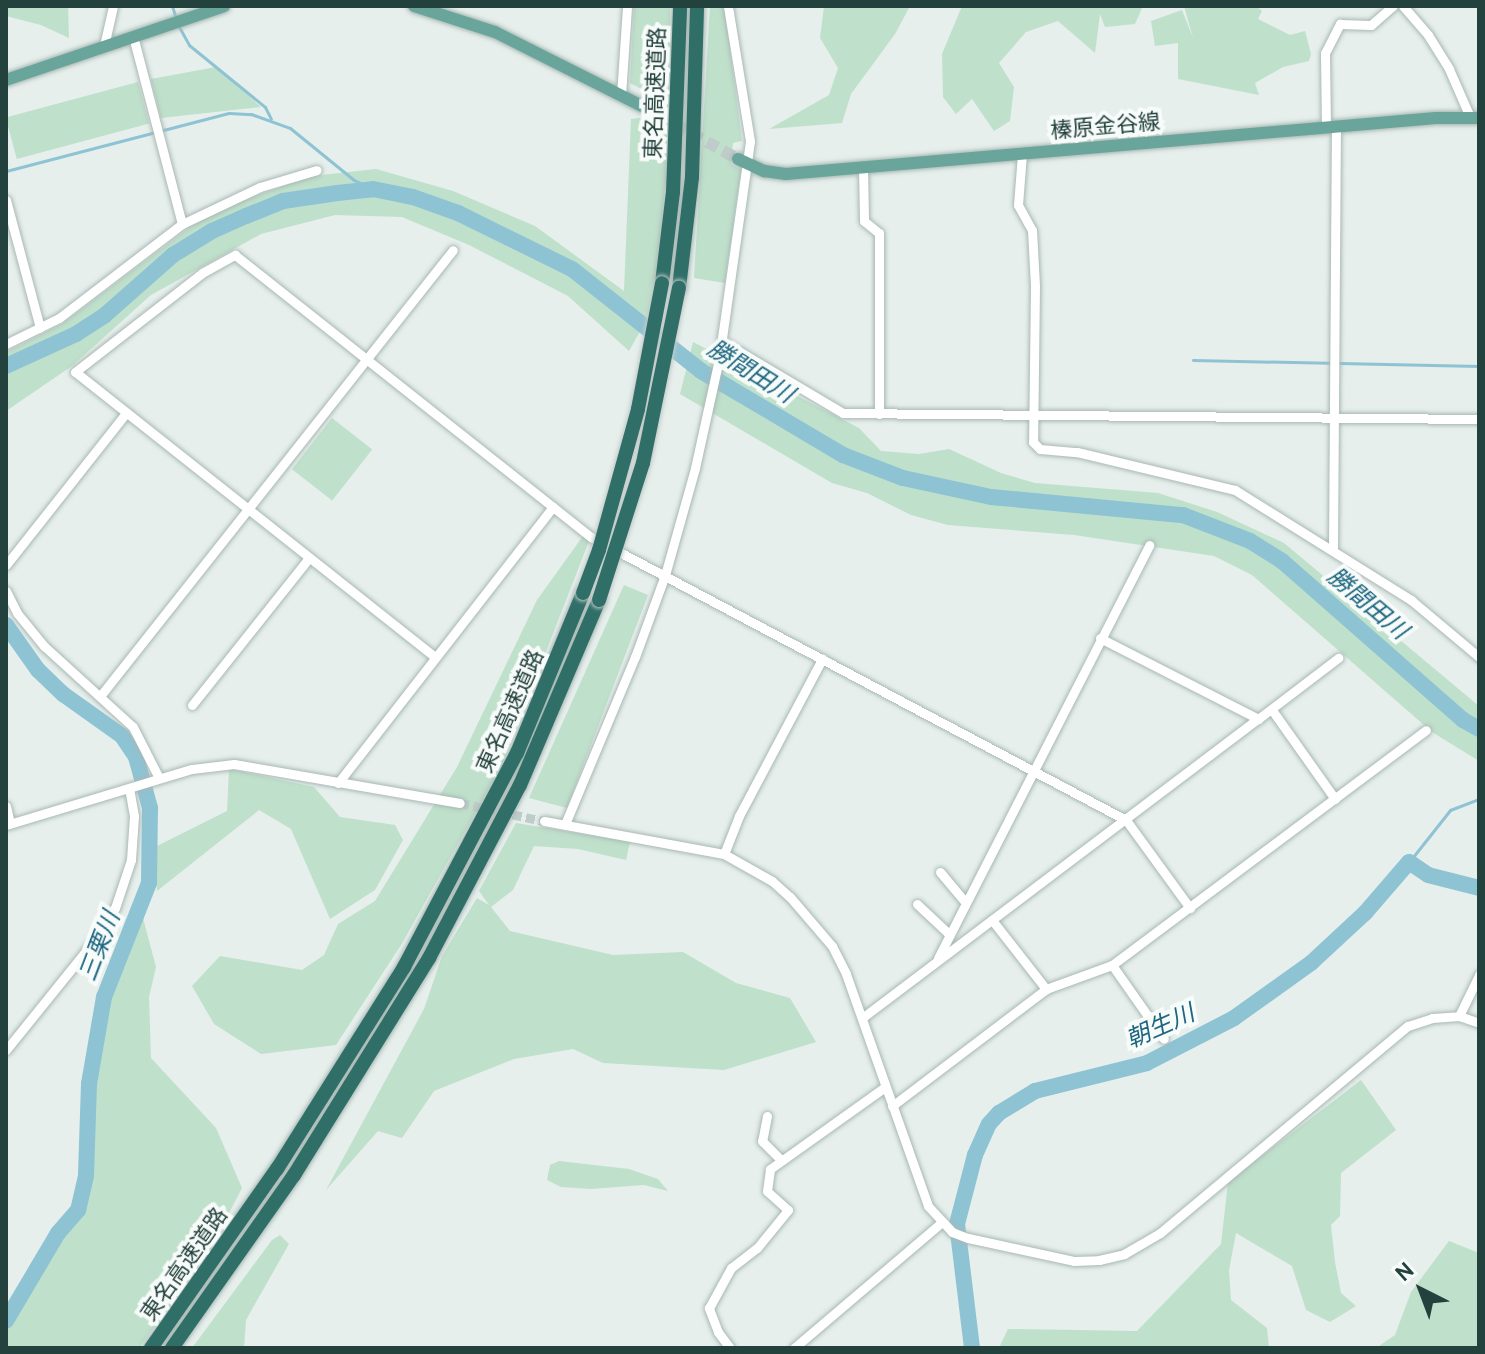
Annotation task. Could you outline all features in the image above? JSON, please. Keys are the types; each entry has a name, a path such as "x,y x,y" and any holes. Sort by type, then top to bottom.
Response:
{"highway":[{"name":"東名高速道路","path":"151,1348 277,1169 404,967 517,753 583,593 599,550 638,409 662,283 673,192 680,6"},
{"name":"東名高速道路","path":"172,1348 294,1175 429,958 520,785 599,600 643,463 679,288 692,177 697,6"}],"main road":[{"path":"6,80 224,6"},
{"path":"414,6 495,32 644,107"},
{"name":"榛原金谷線","path":"744,161 786,174 1331,127 1474,118"}],"street":[{"path":"104,46 113,6"},
{"path":"621,95 627,6"},
{"path":"565,824 635,657 665,575 723,342 744,161 750,141 728,6"},
{"path":"1333,549 1335,417 1331,127 1325,53 1340,24 1371,25 1393,6"},
{"path":"1403,6 1428,35 1474,118"},
{"path":"133,36 182,224"},
{"path":"1022,154 1018,205 1032,230 1035,286 1033,442 1040,449 1077,452 1235,490 1411,600 1479,657"},
{"path":"863,167 864,221 879,233 879,414"},
{"path":"6,344 40,328 86,299 144,249 182,224 260,187 317,170"},
{"path":"6,200 40,328"},
{"path":"101,695 453,250"},
{"path":"435,657 75,372 202,273 235,255 591,537 1034,768 1126,820 1190,908"},
{"path":"723,342 843,413 1479,419"},
{"path":"6,565 126,413"},
{"path":"338,783 553,507"},
{"path":"936,961 964,901 1149,545"},
{"path":"192,705 309,558"},
{"path":"6,591 17,613 44,646 133,727 159,778"},
{"path":"1100,638 1258,719"},
{"path":"862,1018 1338,658"},
{"path":"724,854 739,816 822,659"},
{"path":"1272,710 1335,799"},
{"path":"892,1106 1046,989 1112,965 1426,730"},
{"path":"6,806 8,825 192,769 234,764 460,803"},
{"path":"6,1050 10,1037 102,931 115,908 131,860 134,816 129,788"},
{"path":"544,821 724,854 772,881 817,925 846,974 922,1193 941,1223 952,1232 968,1238 1074,1261 1099,1260 1124,1254 1160,1233 1408,1026 1432,1018 1459,1016 1479,1023"},
{"path":"940,872 964,901"},
{"path":"917,904 948,933"},
{"path":"992,920 1046,989"},
{"path":"1112,965 1164,1039"},
{"path":"1459,1016 1479,975"},
{"path":"730,1348 718,1332 709,1308 731,1268 757,1248 788,1210 767,1191 770,1169 885,1087"},
{"path":"767,1116 762,1141 780,1159"},
{"path":"794,1348 941,1223"}],"green space":[{"path":"6,6 68,6 69,38 41,25 6,16"},
{"path":"634,6 670,6 670,16 667,169 653,297 651,312 629,351 568,296 469,245 402,217 335,215 261,234 151,295 72,366 6,411 6,352 62,324 210,212 312,176 376,169 453,191 535,226 624,291 631,119 645,117 649,93 630,83"},
{"path":"710,6 724,6 742,141 733,143 731,164 741,170 725,283 694,278"},
{"path":"824,6 910,6 895,34 851,94 842,123 769,129 829,95 838,68 820,38"},
{"path":"962,6 1143,6 1135,24 1105,27 1100,14 1095,53 1058,21 1026,32 999,63 1014,87 1010,121 994,131 972,99 956,114 943,97 942,54"},
{"path":"1184,6 1256,6 1262,11 1258,19 1290,35 1305,31 1311,54 1309,61 1283,67 1255,83 1259,95 1178,79 1178,43 1155,46 1151,21 1182,10 1193,38"},
{"path":"216,67 261,107 161,118 151,79"},
{"path":"138,82 149,124 17,159 6,117"},
{"path":"693,342 859,428 881,451 919,454 949,449 1001,473 1035,483 1158,493 1217,512 1284,543 1479,706 1479,761 1432,732 1252,575 1214,556 1074,535 948,525 911,515 867,493 832,483 680,394"},
{"path":"332,418 372,449 332,501 292,469"},
{"path":"583,536 589,541 502,765 401,945 336,1045 261,1054 214,1024 192,986 220,956 302,970 324,955 338,924 375,901 457,767 537,600"},
{"path":"624,585 648,595 567,808 529,798"},
{"path":"229,769 314,787 340,817 395,825 403,840 375,890 330,919 291,829 259,810 157,891 155,847 227,811"},
{"path":"516,823 630,842 626,860 578,849 534,846 513,890 491,907 510,931 613,955 683,952 736,983 790,998 816,1042 724,1070 603,1063 573,1049 514,1059 434,1091 402,1138 378,1131 326,1190 424,1009 442,956 477,898 489,905 479,891"},
{"path":"142,914 156,967 149,997 151,1058 216,1128 242,1188 211,1248 139,1348 6,1348 6,1310 88,1188 88,1107 100,1002"},
{"path":"1361,1080 1396,1130 1341,1173 1340,1216 1331,1225 1335,1262 1341,1293 1356,1306 1330,1322 1306,1310 1292,1266 1236,1233 1229,1270 1231,1300 1267,1328 1269,1348 999,1348 1008,1329 1137,1331 1221,1244 1228,1182"},
{"path":"559,1161 629,1169 658,1179 668,1191 644,1185 591,1189 561,1187 547,1180 550,1165"},
{"path":"280,1235 289,1244 246,1320 244,1348 192,1348 272,1240"},
{"path":"1449,1241 1479,1253 1479,1348 1376,1348 1395,1335 1411,1292"}],"waterway":[{"path":"172,6 176,18"},
{"path":"178,25 189,45 265,107 271,119"},
{"path":"6,171 229,113 251,114 290,128 354,180 373,189"},
{"name":"勝間田川","path":"6,366 76,334 105,315 173,255 212,231 246,216 283,201 337,193 373,189 413,197 458,213 572,269 701,371 843,455 903,478 991,497 1183,515 1250,541 1282,561 1463,720 1479,729"},
{"path":"1193,360 1479,366"},
{"name":"三栗川","path":"6,625 38,670 63,694 122,736 136,757 150,808 149,883 104,997 89,1084 86,1176 78,1210 58,1233 6,1321"},
{"path":"1409,862 1450,810 1479,799"},
{"name":"朝生川","path":"972,1348 957,1224 975,1155 989,1124 999,1113 1035,1091 1147,1063 1234,1018 1311,963 1365,913 1409,862 1428,875 1479,888"}],"tunnel":[{"path":"644,107 738,159"},
{"path":"460,803 544,821"}]}
